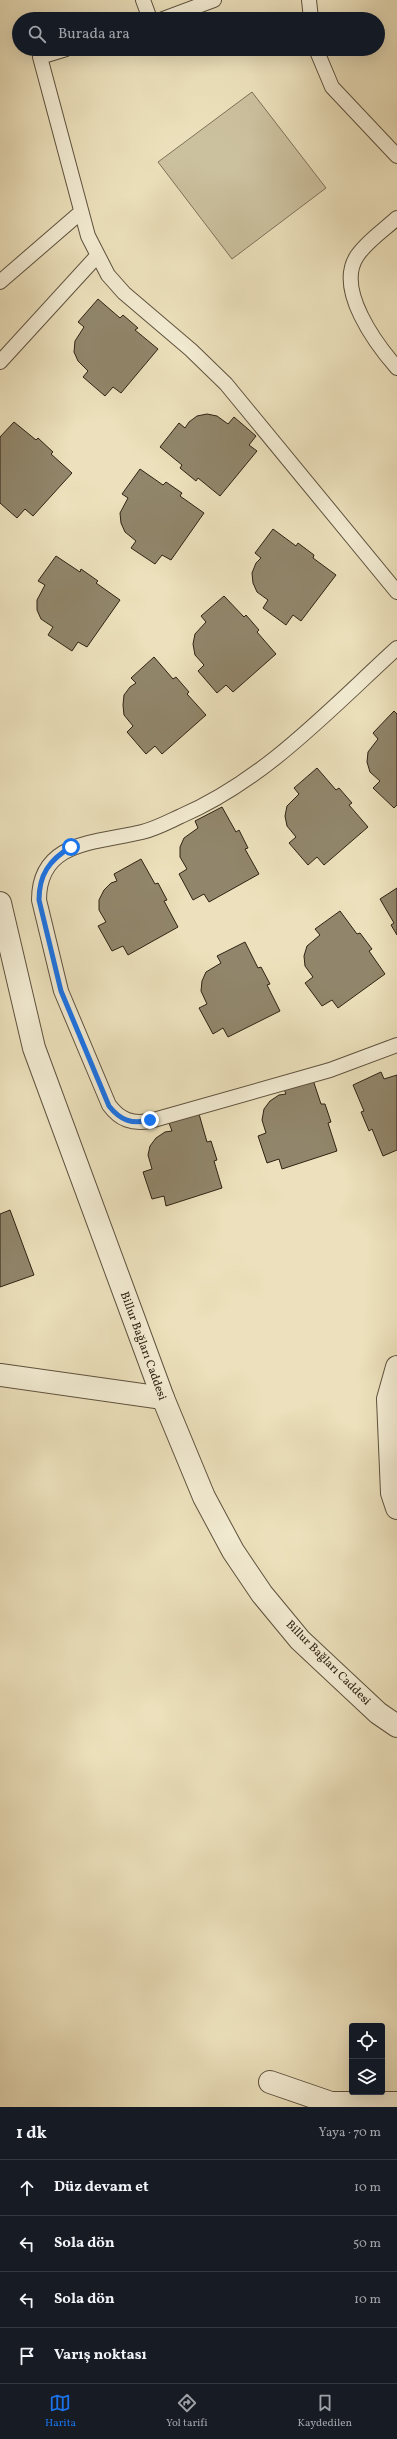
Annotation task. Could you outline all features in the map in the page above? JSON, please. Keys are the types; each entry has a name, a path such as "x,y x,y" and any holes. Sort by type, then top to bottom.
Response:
{"street":[{"name":"Billur Bağları Caddesi","path":"0,903 34,1048 162,1398 204,1497 233,1551 262,1594 300,1640 378,1713 397,1726"},
{"path":"397,1367 388,1399 392,1493 397,1508"},
{"path":"0,1375 162,1398"},
{"path":"270,2082 331,2103 397,2103"}],"lane":[{"path":"144,0 148,12"},
{"path":"182,12 214,0"},
{"path":"309,0 310,12"},
{"path":"43,56 40,57 88,236 108,275 124,293 192,350 226,384 397,592"},
{"path":"319,56 332,87 397,156"},
{"path":"0,282 81,212"},
{"path":"397,218 357,256 350,276 351,288 361,315 372,335 397,368"},
{"path":"0,362 97,256"},
{"path":"397,648 280,754 250,777 214,800 144,832 71,847 50,863 39,887 39,900 61,991 109,1106 123,1119 141,1122 150,1120 330,1070 397,1045"}],"shaded area":[{"path":"252,92 326,188 232,259 158,162"}],"building":[{"path":"98,299 120,318 123,315 138,328 135,330 158,349 121,393 113,387 105,396 83,377 88,371 78,361 74,352 75,341 84,327 78,322"},
{"path":"207,414 217,416 228,424 234,417 256,436 249,445 257,451 220,496 198,478 196,481 180,468 182,465 160,447 179,423 185,428 189,422 197,416"},
{"path":"14,422 36,440 38,438 53,452 51,454 72,473 33,516 25,509 17,518 0,503 0,437"},
{"path":"140,469 163,485 166,482 182,493 180,496 204,513 171,560 162,555 155,564 131,548 136,541 125,532 121,523 120,513 128,498 122,494"},
{"path":"273,529 296,546 298,543 314,555 313,558 336,575 301,621 293,615 286,625 263,608 268,600 257,592 253,583 252,573 256,563 261,558 255,553"},
{"path":"56,556 80,572 81,569 98,581 96,583 120,600 87,647 78,642 72,651 48,635 53,627 41,619 37,610 37,600 45,585 38,581"},
{"path":"224,596 244,617 246,615 259,630 257,632 276,654 233,692 226,685 217,693 198,671 204,665 195,655 193,644 195,634 206,622 201,616"},
{"path":"154,657 173,679 176,677 189,692 187,694 206,715 162,754 155,746 146,754 127,732 133,726 124,715 123,705 124,695 130,687 136,683 131,678"},
{"path":"394,711 397,714 397,805 394,808 373,788 380,781 370,772 367,762 368,752 378,739 373,733"},
{"path":"317,768 336,790 339,788 352,803 349,805 368,827 324,865 317,857 308,865 289,843 296,837 287,826 285,816 287,806 299,794 294,788"},
{"path":"222,807 236,832 239,830 248,848 245,849 259,874 209,902 204,894 193,900 179,874 187,869 180,857 180,847 184,838 198,828 195,821"},
{"path":"141,859 155,884 158,883 167,900 164,901 178,927 128,955 123,946 112,951 98,926 106,922 99,910 99,900 104,890 111,883 117,881 114,874"},
{"path":"397,888 397,935 391,925 394,923 380,899"},
{"path":"340,911 357,934 360,933 372,949 369,951 385,974 338,1008 332,1000 322,1006 305,983 313,977 305,966 304,956 307,946 320,935 315,929"},
{"path":"245,942 258,968 261,967 270,984 267,985 280,1011 228,1037 223,1028 213,1034 199,1008 207,1004 201,991 202,981 206,972 221,963 217,956"},
{"path":"381,1072 384,1079 397,1075 397,1150 383,1156 372,1129 369,1131 361,1112 364,1111 353,1085"},
{"path":"312,1077 321,1104 325,1104 331,1122 328,1123 337,1151 282,1169 279,1159 267,1163 258,1136 266,1133 262,1120 264,1109 270,1101 279,1095 286,1094 283,1087"},
{"path":"199,1114 207,1142 211,1141 217,1160 214,1161 222,1188 166,1206 164,1196 152,1199 143,1172 152,1169 148,1155 150,1146 156,1138 165,1132 172,1131 169,1123"},
{"path":"10,1210 34,1275 0,1287 0,1214"}],"route":[{"path":"71,847 59,854 50,863 43,874 39,887 39,900 61,991 109,1106 123,1119 132,1122 150,1120"}]}
